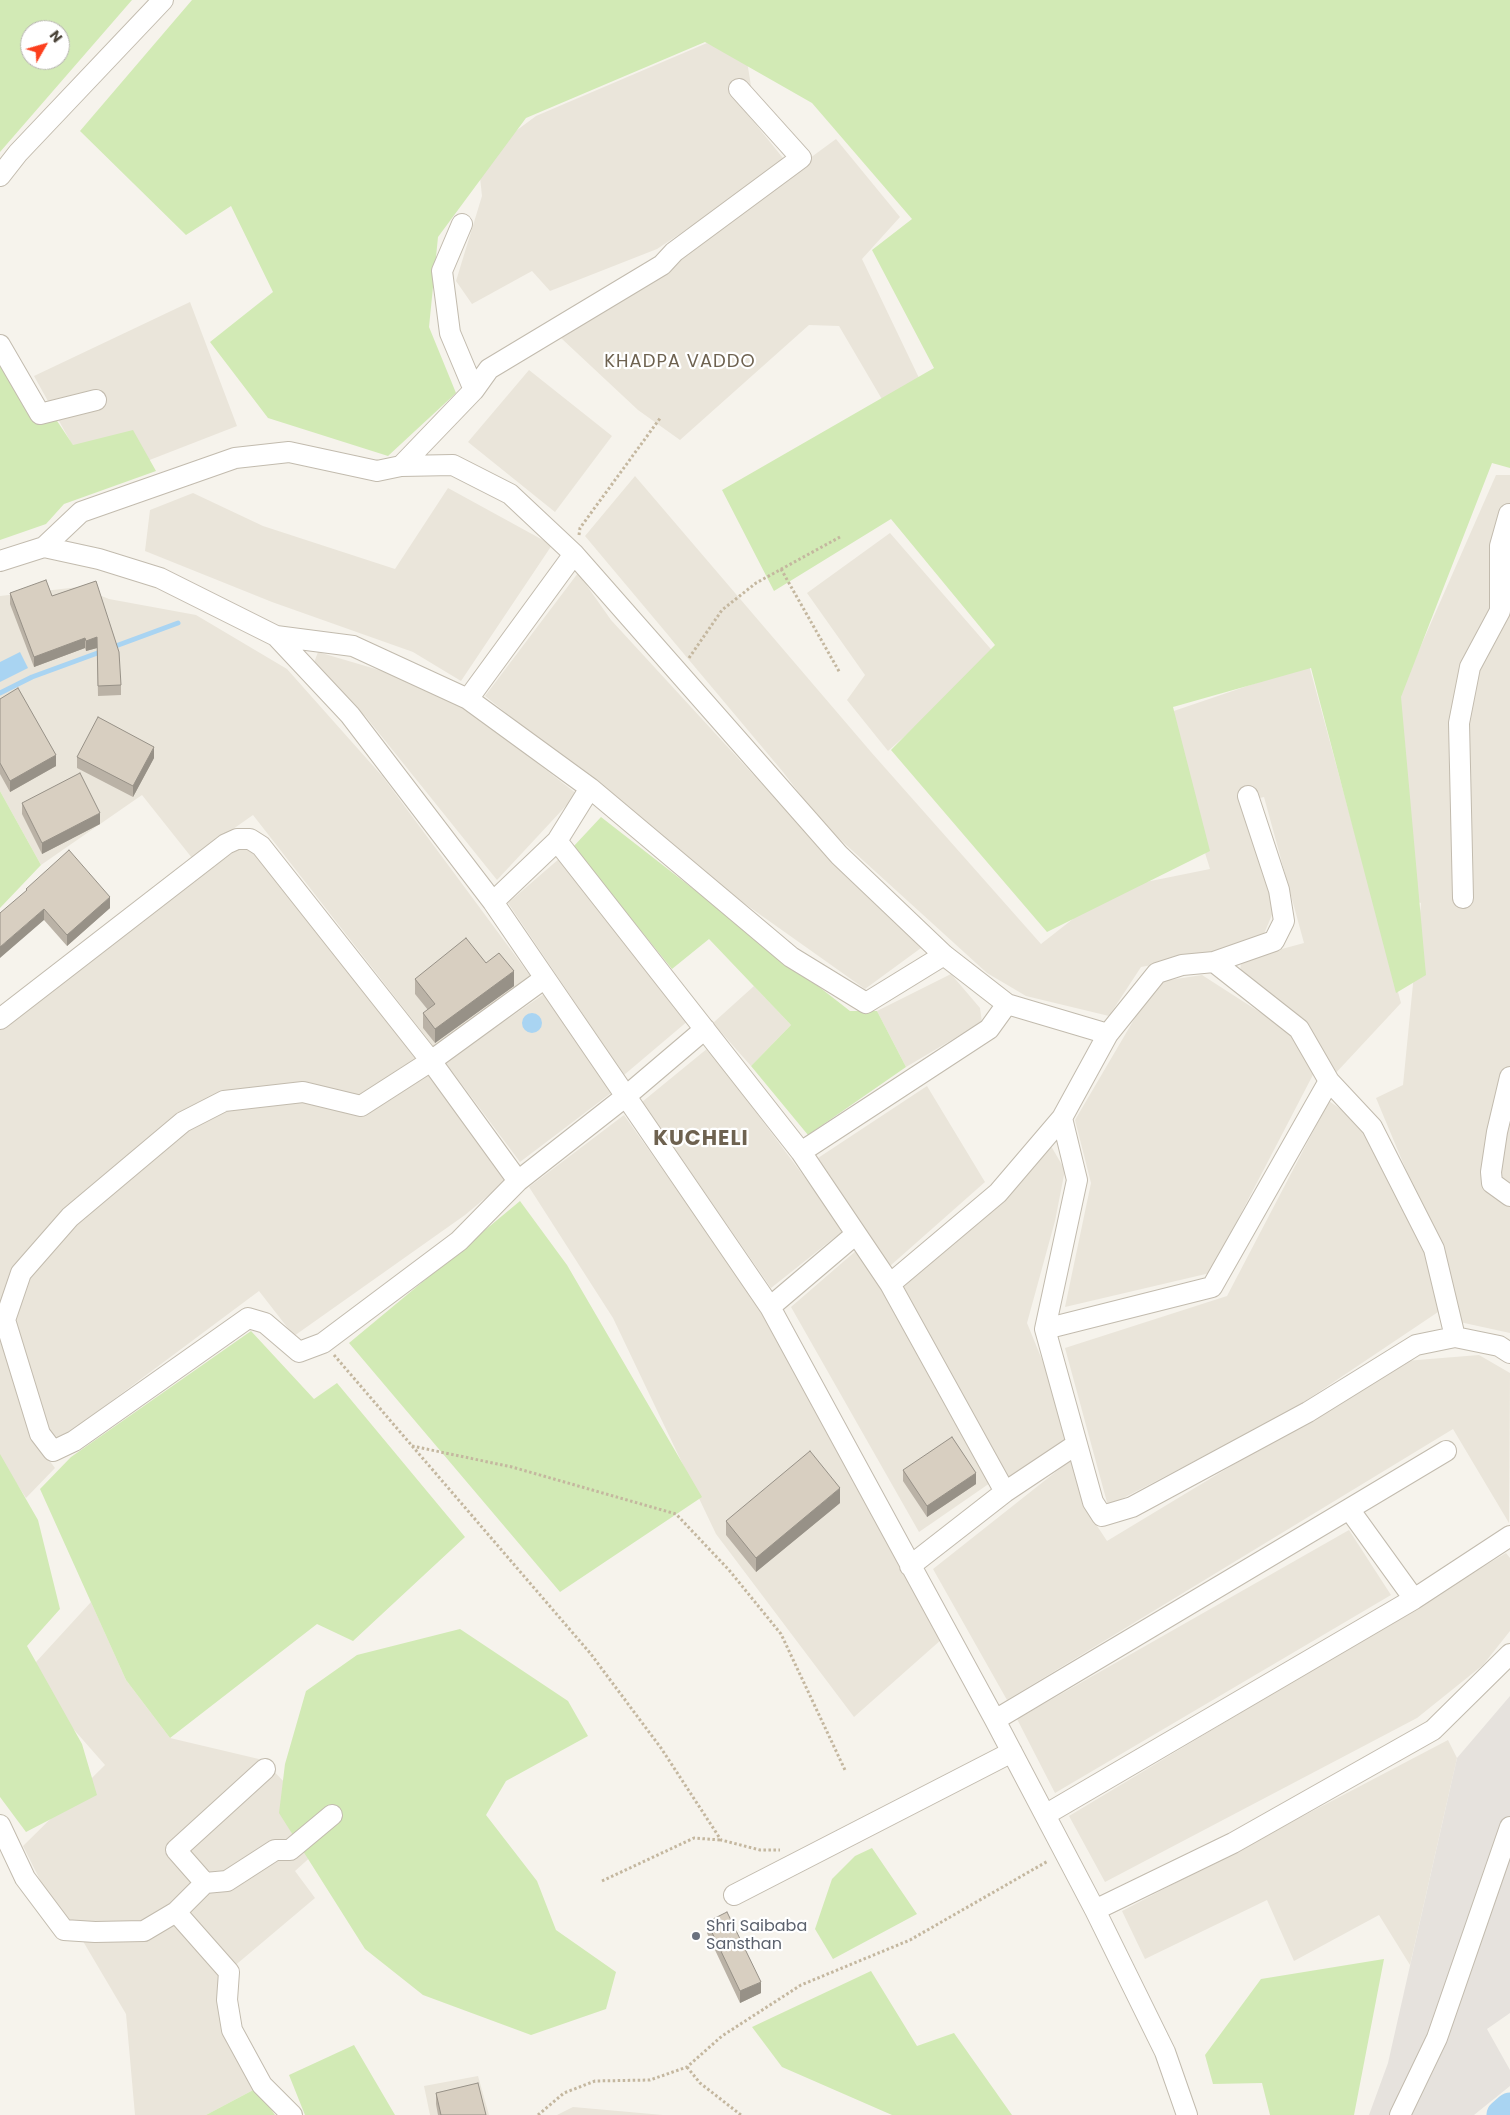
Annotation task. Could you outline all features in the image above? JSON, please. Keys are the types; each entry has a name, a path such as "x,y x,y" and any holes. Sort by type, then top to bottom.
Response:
{"street":[{"path":"0,176 18,153 163,0"},
{"path":"401,466 474,390 489,369 662,265 674,252 801,158 740,89"},
{"path":"462,224 442,272 450,333 474,390"},
{"path":"0,345 40,414 96,400"},
{"path":"0,561 44,547 81,512 235,458 289,452 377,471 401,466 454,465 510,494 574,554 839,855 944,955 1007,1004 1108,1034"},
{"path":"1463,898 1459,723 1470,667 1505,610 1500,546 1509,514"},
{"path":"44,547 99,559 160,578 276,636 353,646 468,699 590,788 791,957 866,1003 944,955"},
{"path":"468,699 574,554"},
{"path":"276,636 350,716 493,902 770,1307 995,1720 1095,1910 1165,2052 1187,2115"},
{"path":"493,902 557,841 590,788"},
{"path":"890,1284 998,1193 1062,1118 1108,1034 1157,973 1182,965 1214,962 1274,941 1284,921 1279,890 1248,796"},
{"path":"0,1018 226,844 237,839 250,839 261,846 431,1061 518,1182"},
{"path":"557,841 801,1152 890,1284 1005,1492"},
{"path":"1214,962 1299,1029 1329,1081 1372,1127 1434,1249 1455,1337"},
{"path":"545,978 431,1061 361,1106 303,1092 224,1101 183,1122 70,1217 21,1273 5,1320 40,1434 53,1451 74,1441 248,1318 265,1323 299,1352 323,1343 458,1241 518,1182 625,1097 705,1029"},
{"path":"801,1152 989,1029 1007,1004"},
{"path":"1510,1077 1497,1132 1491,1172 1492,1183 1510,1196"},
{"path":"1045,1329 1212,1287 1329,1081"},
{"path":"1062,1118 1077,1180 1045,1329 1093,1502 1102,1516 1132,1507 1308,1412 1416,1344 1455,1337 1498,1346 1510,1353"},
{"path":"770,1307 856,1234"},
{"path":"910,1566 1005,1492 1077,1444"},
{"path":"995,1720 1446,1451"},
{"path":"1349,1509 1414,1599"},
{"path":"1045,1815 1414,1599 1510,1536"},
{"path":"1095,1910 1232,1843 1433,1730 1510,1654"},
{"path":"734,1895 1012,1752"},
{"path":"206,1882 176,1850 265,1769"},
{"path":"0,1825 26,1878 64,1930 95,1932 144,1931 176,1912 206,1882 227,1881 275,1850 290,1850 332,1815"},
{"path":"1400,2115 1437,2038 1510,1827"},
{"path":"176,1912 229,1972 227,2000 232,2030 262,2085 292,2115"}],"path":[{"path":"574,554 580,528 661,417"},
{"path":"679,673 722,610 756,583 840,538"},
{"path":"781,570 840,672"},
{"path":"323,1343 590,1653 661,1748 721,1840"},
{"path":"412,1446 512,1467 676,1514 729,1570 781,1634 845,1770"},
{"path":"602,1881 694,1838 721,1840 760,1850 788,1850"},
{"path":"538,2115 564,2093 595,2081 650,2080 688,2067 722,2036 801,1985 910,1940 1064,1852"},
{"path":"688,2067 700,2083 741,2115"}],"shaded area":[{"path":"707,43 747,61 751,86 732,95 787,163 657,249 550,291 532,271 472,304 456,281 482,196 478,159 536,116"},
{"path":"836,139 900,217 862,259 919,378 883,401 839,326 809,325 680,440 638,410 561,338 650,283 705,235"},
{"path":"190,302 237,426 93,482 34,376"},
{"path":"529,370 612,436 555,512 468,442"},
{"path":"1496,475 1510,475 1510,1333 1455,1321 1444,1261 1376,1098 1403,1085 1421,903 1401,898 1401,691"},
{"path":"635,476 871,752 1041,944 1111,889 1210,869 1162,715 1309,665 1401,1003 1333,1076 1240,975 1241,960 1304,943 1264,797 1247,801 1274,910 1264,934 1238,949 1141,967 1109,1016 1026,996 987,973 822,823 783,772 585,536"},
{"path":"448,488 552,545 461,681 413,652 272,602 145,551 150,510 193,493 263,526 395,569"},
{"path":"890,533 996,655 888,751 847,700 865,675 807,593"},
{"path":"578,573 611,620 782,806 921,948 865,989 724,889 485,696"},
{"path":"79,587 109,599 196,615 287,669 383,777 534,981 437,1051 253,815 192,858 142,795 41,865 0,791 0,596"},
{"path":"318,652 396,675 473,713 577,794 497,880 366,717 312,668"},
{"path":"239,848 251,850 371,998 507,1180 465,1215 294,1336 259,1291 43,1452 55,1468 26,1498 0,1458 0,1025"},
{"path":"560,858 689,1020 624,1075 508,903"},
{"path":"951,974 980,1008 982,1022 906,1067 877,1011"},
{"path":"1202,975 1286,1029 1316,1069 1210,1273 1065,1307 1091,1183 1075,1120 1156,982"},
{"path":"754,986 791,1025 751,1066 713,1023"},
{"path":"544,994 611,1093 520,1162 445,1062"},
{"path":"708,1048 844,1230 771,1288 642,1102"},
{"path":"927,1086 985,1182 890,1266 818,1158"},
{"path":"1329,1101 1359,1122 1417,1226 1444,1308 1289,1412 1108,1506 1065,1348 1227,1296"},
{"path":"624,1115 750,1293 942,1639 854,1717 716,1534 613,1318 529,1187"},
{"path":"1051,1146 1065,1170 1055,1221 1027,1323 1074,1438 1009,1480 902,1285"},
{"path":"858,1249 911,1335 990,1483 919,1532 791,1307"},
{"path":"1479,1355 1510,1373 1509,1523 1453,1429 1007,1700 933,1569 1072,1459 1088,1512 1107,1541 1405,1361"},
{"path":"1349,1530 1391,1595 1055,1793 1017,1719"},
{"path":"1506,1553 1510,1558 1510,1631 1483,1665 1417,1718 1105,1882 1069,1816"},
{"path":"91,1602 126,1680 170,1738 263,1760 335,1835 295,1871 315,1898 219,1979 257,2088 206,2115 135,2115 126,2014 74,1926 48,1896 23,1846 105,1765 25,1674"},
{"path":"1510,1696 1510,2013 1487,2029 1510,2070 1510,2086 1474,2115 1369,2115 1388,2063 1457,1758"},
{"path":"1448,1740 1457,1758 1410,1965 1379,1915 1294,1961 1267,1900 1145,1959 1122,1911"},
{"path":"478,2076 489,2115 430,2115 424,2086"},
{"path":"573,2107 663,2115 557,2115"}],"green space":[{"path":"0,0 132,0 0,152"},
{"path":"192,0 1510,0 1510,468 1492,463 1401,697 1426,975 1396,993 1311,668 1173,707 1210,851 1047,932 891,750 995,645 891,519 774,591 722,490 934,368 872,250 912,219 812,103 705,42 526,118 438,237 429,327 456,393 388,456 268,418 210,342 273,292 231,206 186,235 80,131"},
{"path":"0,335 73,445 133,430 156,471 64,504 46,524 0,540"},
{"path":"0,791 41,865 0,908"},
{"path":"601,817 850,1011 877,1011 906,1067 808,1135 751,1066 791,1025 709,939 672,969 573,847"},
{"path":"520,1201 567,1265 702,1497 560,1592 349,1343"},
{"path":"251,1331 314,1399 337,1383 465,1537 353,1641 317,1624 170,1738 126,1680 40,1489 71,1457"},
{"path":"0,1454 38,1520 60,1609 27,1646 82,1744 97,1795 26,1832 0,1797"},
{"path":"460,1629 568,1701 588,1736 506,1781 486,1815 537,1881 556,1930 616,1972 606,2009 531,2035 423,1995 365,1949 279,1813 285,1764 306,1691 357,1655"},
{"path":"872,1848 917,1914 833,1959 815,1929 832,1879 855,1856"},
{"path":"1384,1959 1354,2115 1270,2115 1262,2083 1213,2084 1205,2055 1261,1979"},
{"path":"871,1971 917,2046 954,2033 1012,2115 892,2115 782,2067 752,2027"},
{"path":"354,2045 395,2115 305,2115 289,2075"},
{"path":"257,2088 275,2115 206,2115"}],"water":[{"path":"20,652 28,668 0,682 0,662"},
{"path":"532,1013 539,1016 542,1023 539,1030 532,1033 525,1030 522,1023 525,1016"}],"building":[{"path":"46,580 52,596 96,581 119,652 121,685 98,686 97,637 86,641 85,638 34,657 10,593"},
{"path":"18,688 56,755 10,781 0,763 0,699"},
{"path":"98,717 154,747 133,786 77,757"},
{"path":"80,773 100,813 42,843 22,803"},
{"path":"69,850 110,897 67,935 44,909 0,947 0,913"},
{"path":"466,938 486,963 499,953 514,971 435,1029 423,1013 435,1004 415,979"},
{"path":"952,1437 976,1473 927,1506 903,1470"},
{"path":"810,1451 840,1488 756,1558 726,1521"},
{"path":"727,1912 761,1982 740,1991 707,1922"},
{"path":"478,2083 486,2115 441,2115 436,2093"}],"waterway":[{"path":"113,647 178,623"},
{"path":"0,693 32,677 103,651"},
{"path":"1502,2115 1510,2108"}],"place":[{"name":"Shri Saibaba Sansthan","path":"696,1936"}],"district":[{"name":"KHADPA VADDO","path":"680,362"},
{"name":"KUCHELI","path":"701,1140"}]}
